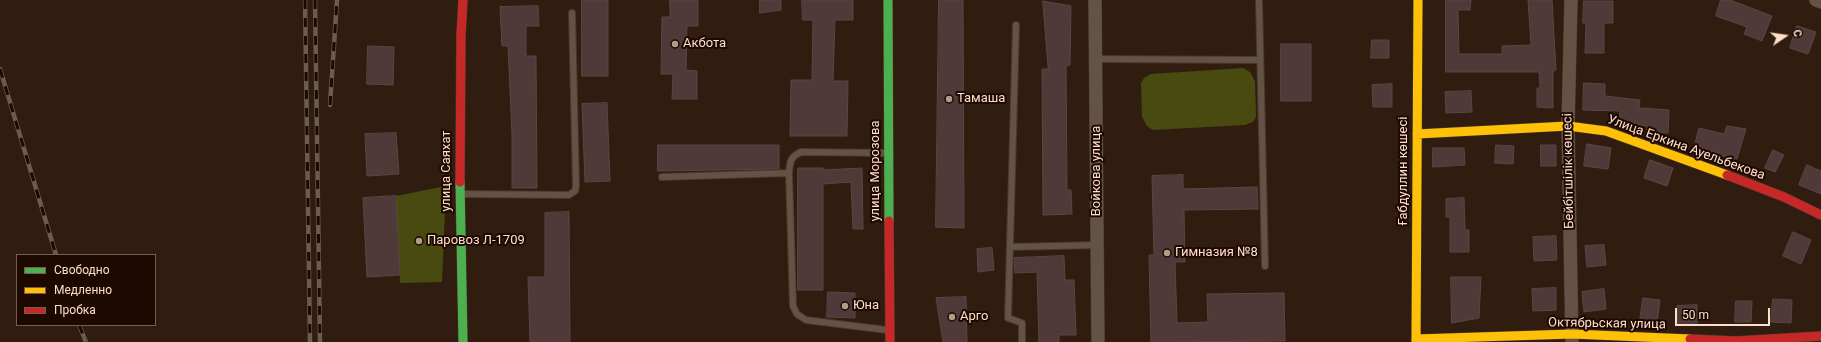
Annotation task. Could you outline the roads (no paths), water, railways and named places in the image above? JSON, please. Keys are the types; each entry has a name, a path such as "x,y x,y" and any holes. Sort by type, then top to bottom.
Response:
{"street":[{"name":"улица Саяхат","path":"463,0 461,35 460,194 463,342"},
{"name":"улица Морозова","path":"888,0 890,342"},
{"name":"Войкова улица","path":"1095,0 1098,342"},
{"name":"Ғабдуллин көшесі","path":"1416,341 1418,0"},
{"name":"Бейбітшілік көшесі","path":"1571,0 1568,126 1572,338"},
{"path":"1816,0 1821,2"},
{"name":"Улица Еркина Ауельбекова","path":"1418,134 1568,126 1606,131 1678,156 1784,197 1821,216"},
{"name":"Октябрьская улица","path":"1416,341 1572,338 1736,341 1800,336 1821,336"}],"lane":[{"path":"1258,0 1265,266"},
{"path":"460,194 569,195 574,192 576,186 572,13"},
{"path":"1016,25 1008,318 1022,323 1022,342"},
{"path":"1096,59 1260,60"},
{"path":"889,153 801,152 793,155 790,162 789,174 793,306 797,314 806,320 890,331"},
{"path":"662,177 789,174"},
{"path":"1010,248 1097,244"}],"railway":[{"path":"305,0 310,342"},
{"path":"315,0 320,342"},
{"path":"330,105 337,0"},
{"path":"0,69 56,254"},
{"path":"79,326 86,342"}],"place":[{"name":"Акбота","path":"675,44"},
{"name":"Тамаша","path":"949,99"},
{"name":"Паровоз Л-1709","path":"419,241"},
{"name":"Гимназия №8","path":"1167,253"},
{"name":"Юна","path":"845,306"},
{"name":"Арго","path":"952,317"}]}
